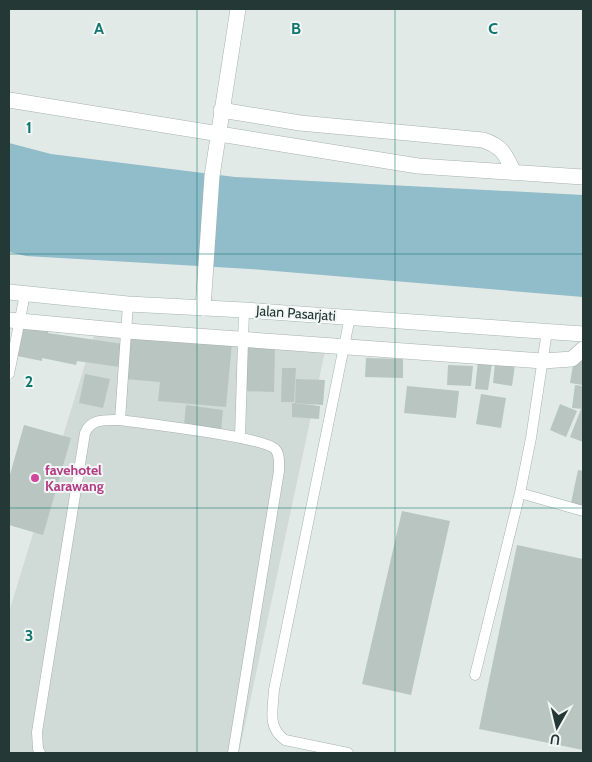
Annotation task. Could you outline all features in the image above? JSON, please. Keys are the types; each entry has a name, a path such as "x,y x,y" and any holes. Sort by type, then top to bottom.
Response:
{"street":[{"path":"203,308 212,176 238,9"},
{"path":"9,100 418,166 583,177"},
{"path":"221,110 300,122 483,140 497,144 505,152 514,173"},
{"name":"Jalan Pasarjati","path":"9,292 128,304 244,310 583,334"},
{"path":"15,321 243,340 543,361 572,359 583,349"}],"lane":[{"path":"9,374 15,321 26,294"},
{"path":"120,420 128,304"},
{"path":"240,437 244,310"},
{"path":"348,753 284,740 277,734 272,725 274,690 350,317"},
{"path":"475,675 520,493 547,331"},
{"path":"40,753 37,732 85,433 90,425 101,420 120,420 240,437 269,445 276,450 279,470 233,753"},
{"path":"520,493 583,511"}],"shaded area":[{"path":"94,335 325,351 239,753 9,753 9,612"}],"water":[{"path":"9,143 51,154 235,177 583,195 583,297 250,269 26,256 9,252"}],"building":[{"path":"24,325 48,330 48,333 123,344 120,367 77,361 76,365 42,358 42,361 17,356"},
{"path":"130,332 232,342 226,407 158,401 160,382 126,379"},
{"path":"246,347 275,348 274,392 244,391"},
{"path":"366,358 403,359 403,378 365,377"},
{"path":"574,359 583,361 583,385 570,383"},
{"path":"478,361 492,363 488,390 475,389"},
{"path":"495,363 515,365 512,386 493,383"},
{"path":"448,365 473,366 471,386 447,385"},
{"path":"282,368 296,368 294,402 281,402"},
{"path":"85,374 110,379 103,408 79,403"},
{"path":"296,379 325,380 323,405 295,403"},
{"path":"575,385 583,386 583,409 572,408"},
{"path":"407,386 459,391 456,418 404,413"},
{"path":"481,394 506,398 501,428 476,424"},
{"path":"292,403 320,406 319,419 292,417"},
{"path":"560,404 577,411 566,437 550,430"},
{"path":"186,405 223,410 221,430 184,425"},
{"path":"581,409 583,410 583,442 570,437"},
{"path":"24,425 71,438 43,535 9,525 9,478"},
{"path":"578,470 583,471 583,506 571,503"},
{"path":"402,511 450,521 411,695 362,684"},
{"path":"517,545 583,559 583,750 479,729"}],"place":[{"name":"favehotel Karawang","path":"35,478"}]}
